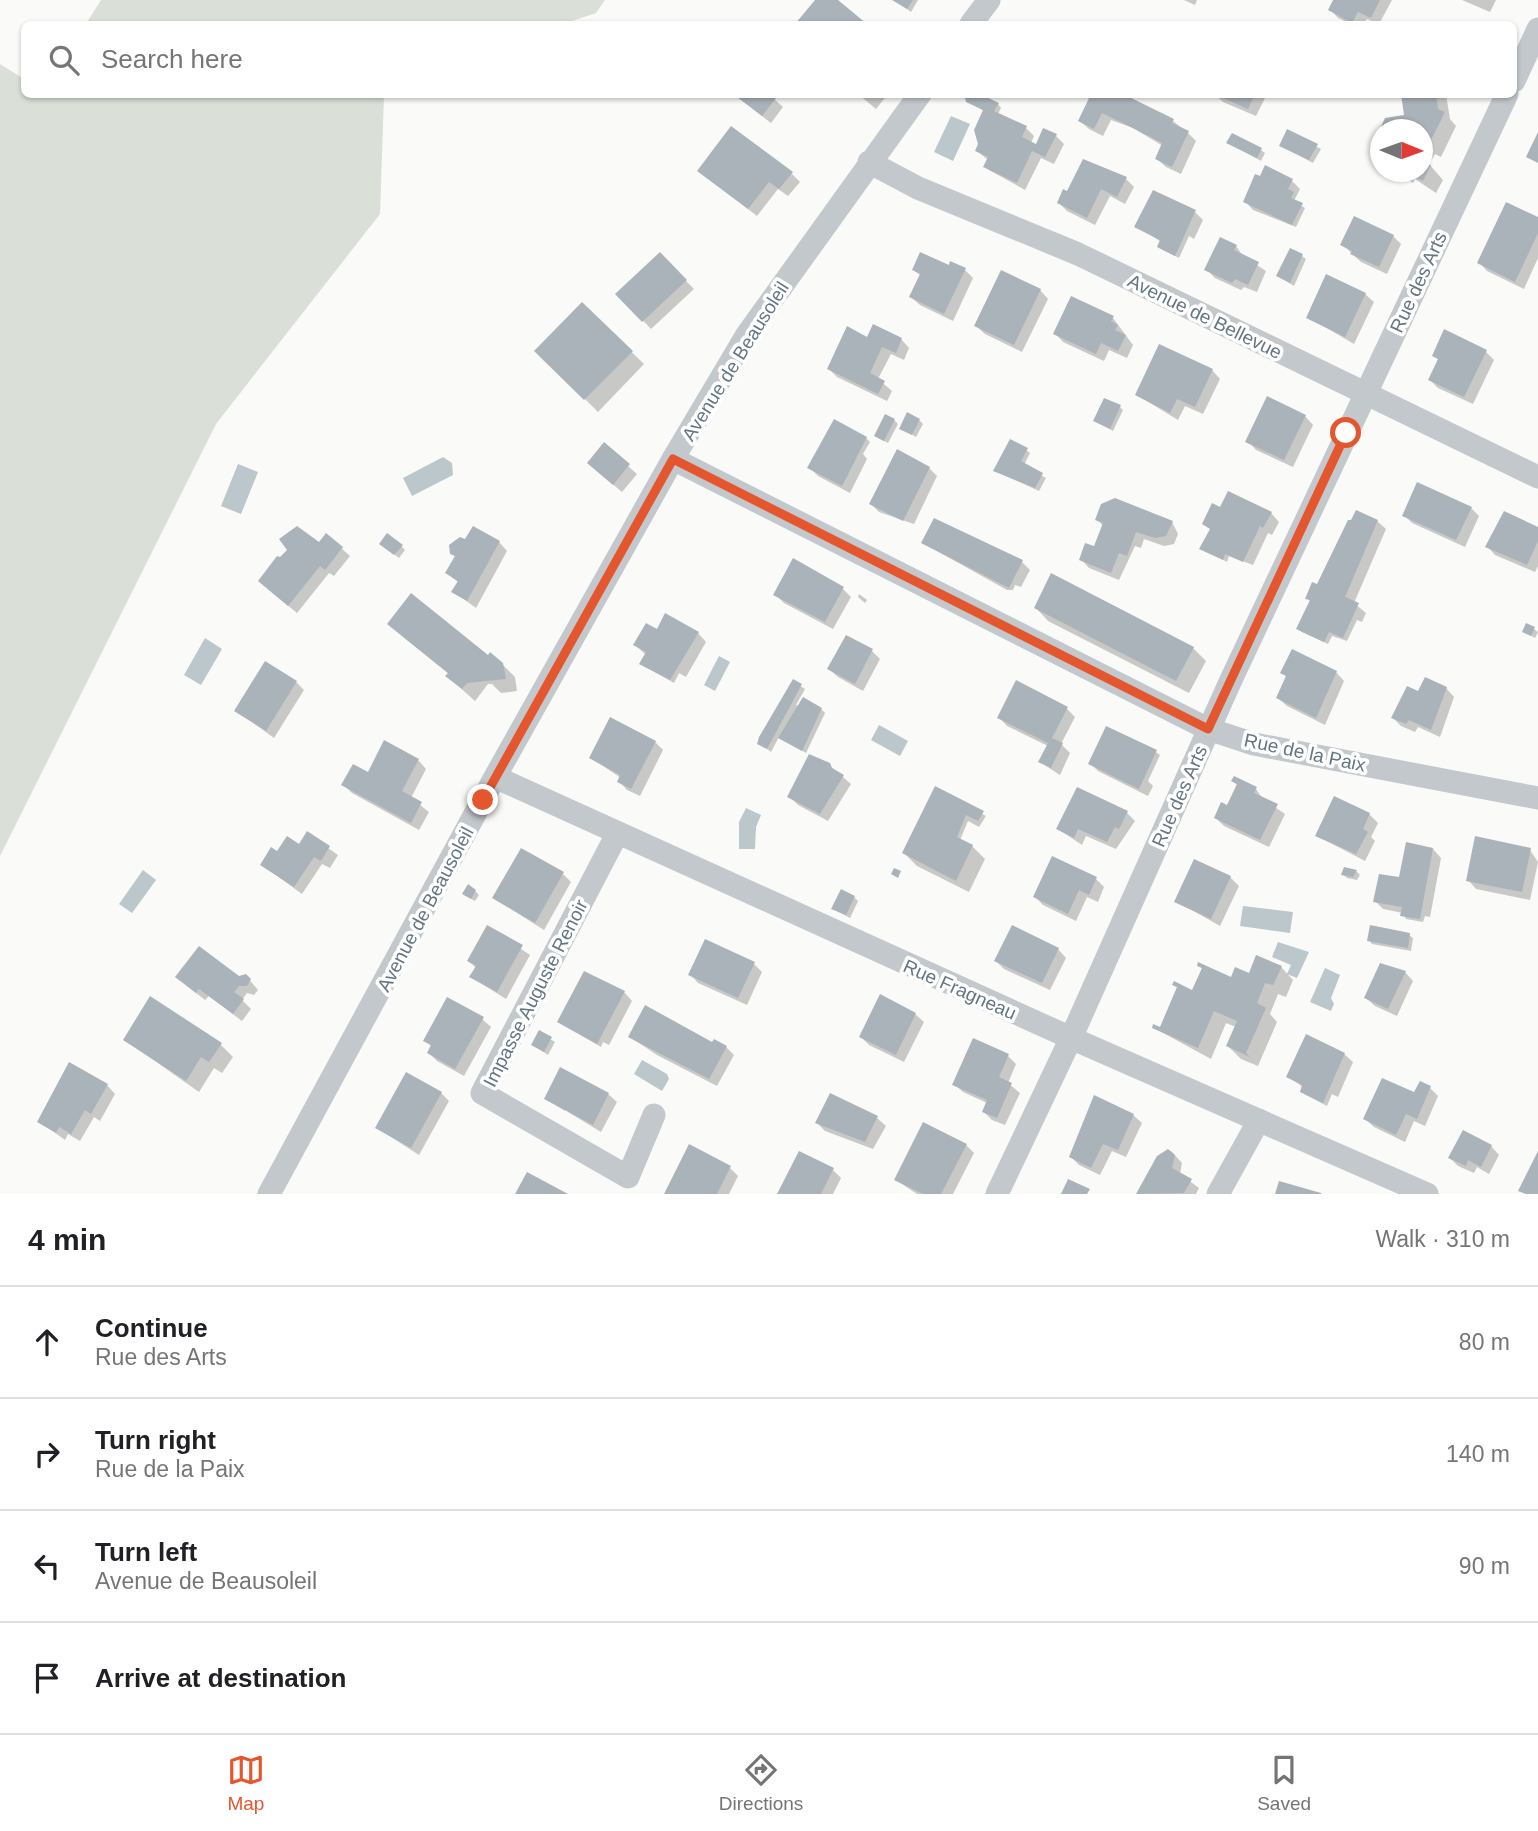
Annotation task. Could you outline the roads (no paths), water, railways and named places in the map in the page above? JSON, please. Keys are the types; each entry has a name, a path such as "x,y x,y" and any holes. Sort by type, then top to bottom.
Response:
{"street":[{"path":"973,21 989,0"},
{"path":"1517,74 1538,29"},
{"name":"Avenue de Beausoleil","path":"270,1194 495,777 673,459 746,336 917,98"},
{"name":"Rue des Arts","path":"997,1194 1071,1038 1208,729 1505,98"},
{"name":"Avenue de Bellevue","path":"869,162 918,188 1078,254 1538,477"},
{"name":"Rue de la Paix","path":"673,459 1208,729 1254,744 1538,798"},
{"name":"Rue Fragneau","path":"495,777 1071,1038 1427,1194"},
{"name":"Impasse Auguste Renoir","path":"617,834 482,1094 628,1177 654,1115"},
{"path":"1218,1194 1259,1121"}]}
